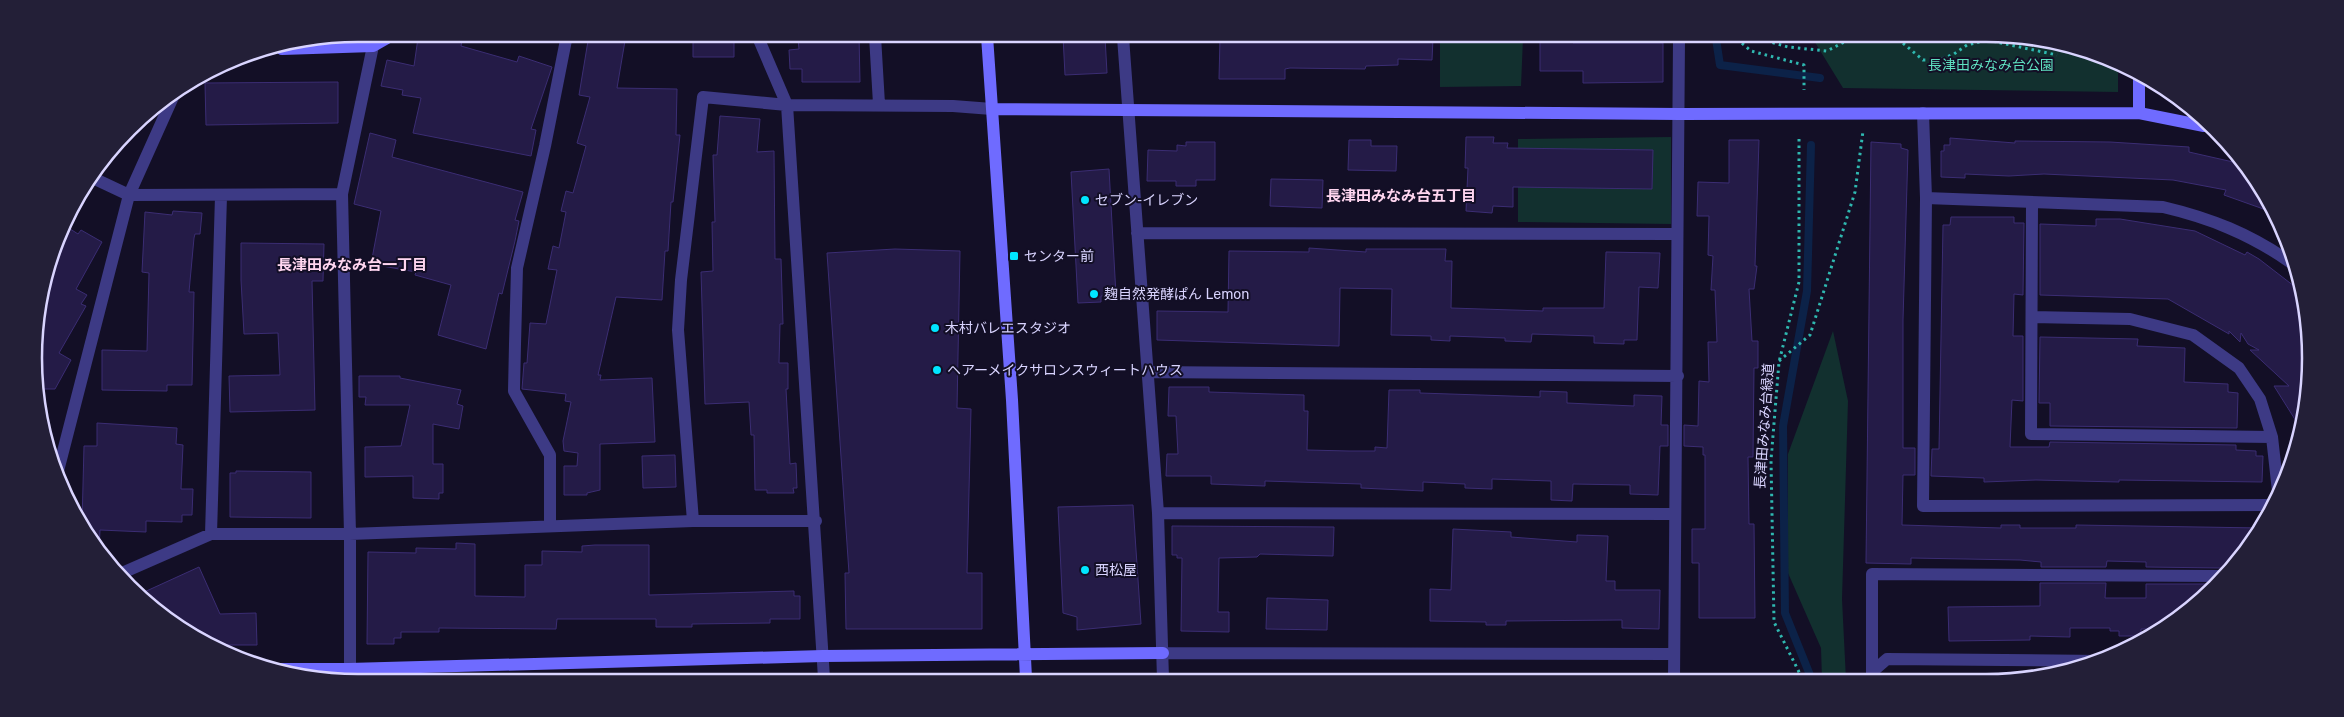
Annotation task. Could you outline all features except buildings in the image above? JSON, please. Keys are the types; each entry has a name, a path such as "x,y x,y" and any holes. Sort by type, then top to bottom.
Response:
{"street":[{"path":"300,48 373,46 380,42"},
{"path":"550,526 550,455 514,391 517,268 545,146 565,42"},
{"path":"761,42 787,105 816,521 824,674"},
{"path":"875,42 879,104"},
{"path":"987,42 1012,400 1026,674"},
{"path":"1123,42 1158,512 1163,674"},
{"path":"1674,674 1678,376 1679,42"},
{"path":"350,673 350,534 342,194 373,46"},
{"path":"2139,82 2140,114"},
{"path":"693,521 678,330 681,280 704,97 787,105 879,104 992,109 1680,114 2140,114 2198,125"},
{"path":"60,463 129,195 168,107"},
{"path":"1923,113 1926,198 1923,506 2265,505"},
{"path":"98,180 129,195 342,194"},
{"path":"211,534 221,196"},
{"path":"1926,198 2163,207 2202,216 2236,229 2286,259"},
{"path":"2032,203 2031,434 2272,436"},
{"path":"1137,233 1677,234"},
{"path":"2032,316 2130,319 2193,335 2238,368 2260,399 2272,436 2277,480"},
{"path":"1148,372 1678,376"},
{"path":"1158,512 1675,514"},
{"path":"125,572 211,534 350,534 693,521 816,521"},
{"path":"1872,674 1872,574 2215,576"},
{"path":"312,671 350,673 823,656 1163,653 1674,654"},
{"path":"1874,674 1887,659 2078,661"}],"path":[{"path":"1740,42 1751,51 1804,65 1804,90"},
{"path":"1770,42 1788,47 1827,51 1844,42"},
{"path":"1900,42 1923,60 1939,60 1954,54 1967,45 1979,42"},
{"path":"1999,43 2057,55"},
{"path":"1779,362 1810,335 1855,192 1863,131"},
{"name":"長津田みなみ台緑道","path":"1799,139 1799,282 1779,362 1771,460 1774,622 1800,674"}],"green space":[{"path":"1440,42 1523,42 1521,86 1440,87"},
{"name":"長津田みなみ台公園","path":"1815,42 1986,42 2027,45 2067,53 2118,72 2118,92 1843,88"},
{"path":"1671,137 1671,224 1518,222 1518,139"},
{"path":"1833,331 1848,401 1842,599 1846,674 1822,674 1821,648 1788,573 1788,454"}],"waterway":[{"path":"1716,42 1720,65 1820,78"},
{"path":"1810,674 1785,613 1783,426 1807,291 1811,145"}],"place":[{"name":"セブン-イレブン","path":"1085,200"},
{"name":"センター前","path":"1014,256"},
{"name":"麹自然発酵ぱん Lemon","path":"1094,294"},
{"name":"木村バレエスタジオ","path":"935,328"},
{"name":"ヘアーメイクサロンスウィートハウス","path":"937,370"},
{"name":"西松屋","path":"1085,570"}],"district":[{"name":"長津田みなみ台五丁目","path":"1401,195"},
{"name":"長津田みなみ台一丁目","path":"352,264"}]}
